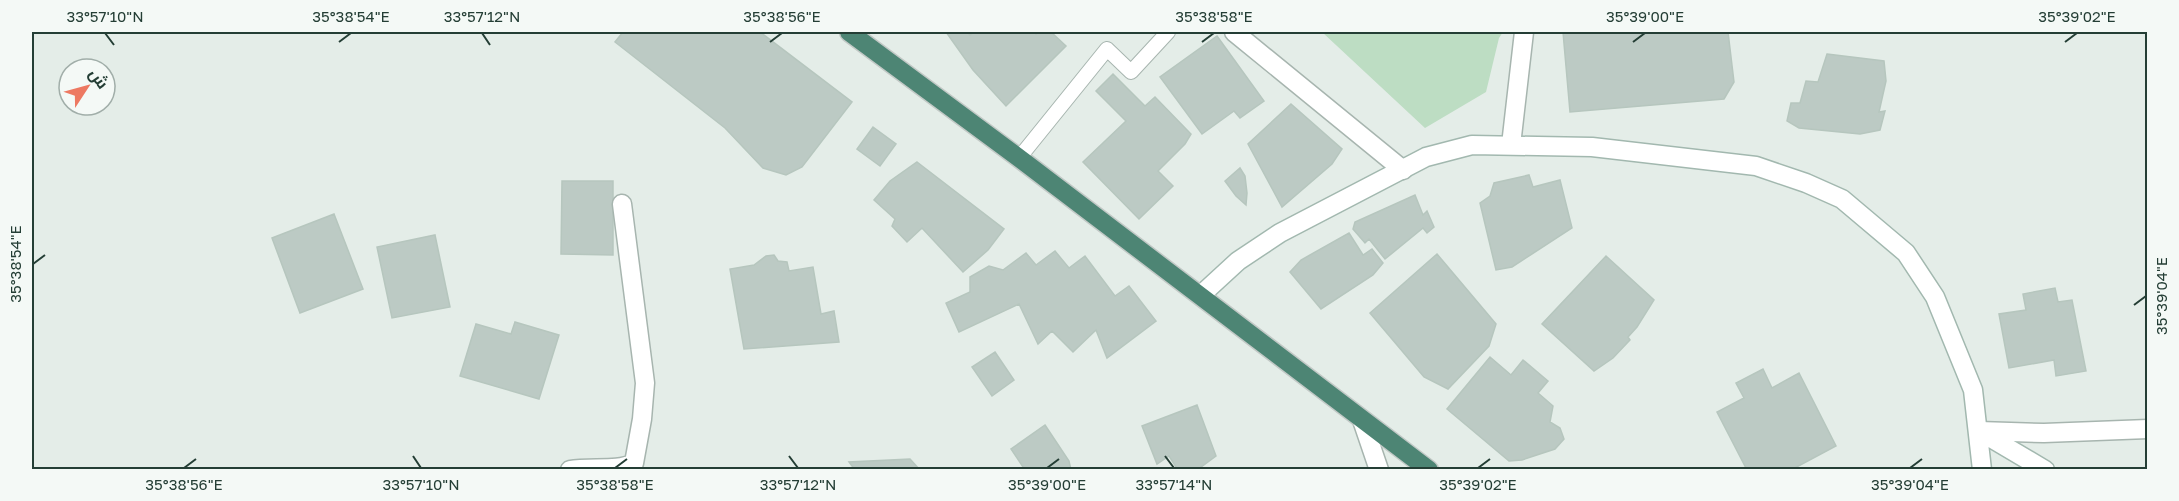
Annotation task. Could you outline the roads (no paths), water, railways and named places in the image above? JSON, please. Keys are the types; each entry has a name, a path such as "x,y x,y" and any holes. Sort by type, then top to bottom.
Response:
{"highway":[{"path":"849,32 1201,295 1429,470"}],"main road":[{"path":"1234,32 1402,170"},
{"path":"1511,145 1524,32"},
{"path":"1201,295 1238,261 1281,233 1426,157 1472,145 1592,147 1756,166 1806,183 1842,199 1906,253 1935,297 1972,390 1979,431 1982,470"},
{"path":"570,470 627,466 634,463 637,448 645,383 622,204"},
{"path":"1362,420 1379,470"},
{"path":"1979,431 2044,433 2148,429"},
{"path":"1979,431 2045,470"}],"lane":[{"path":"1019,158 1107,50 1131,72 1168,32"}]}
